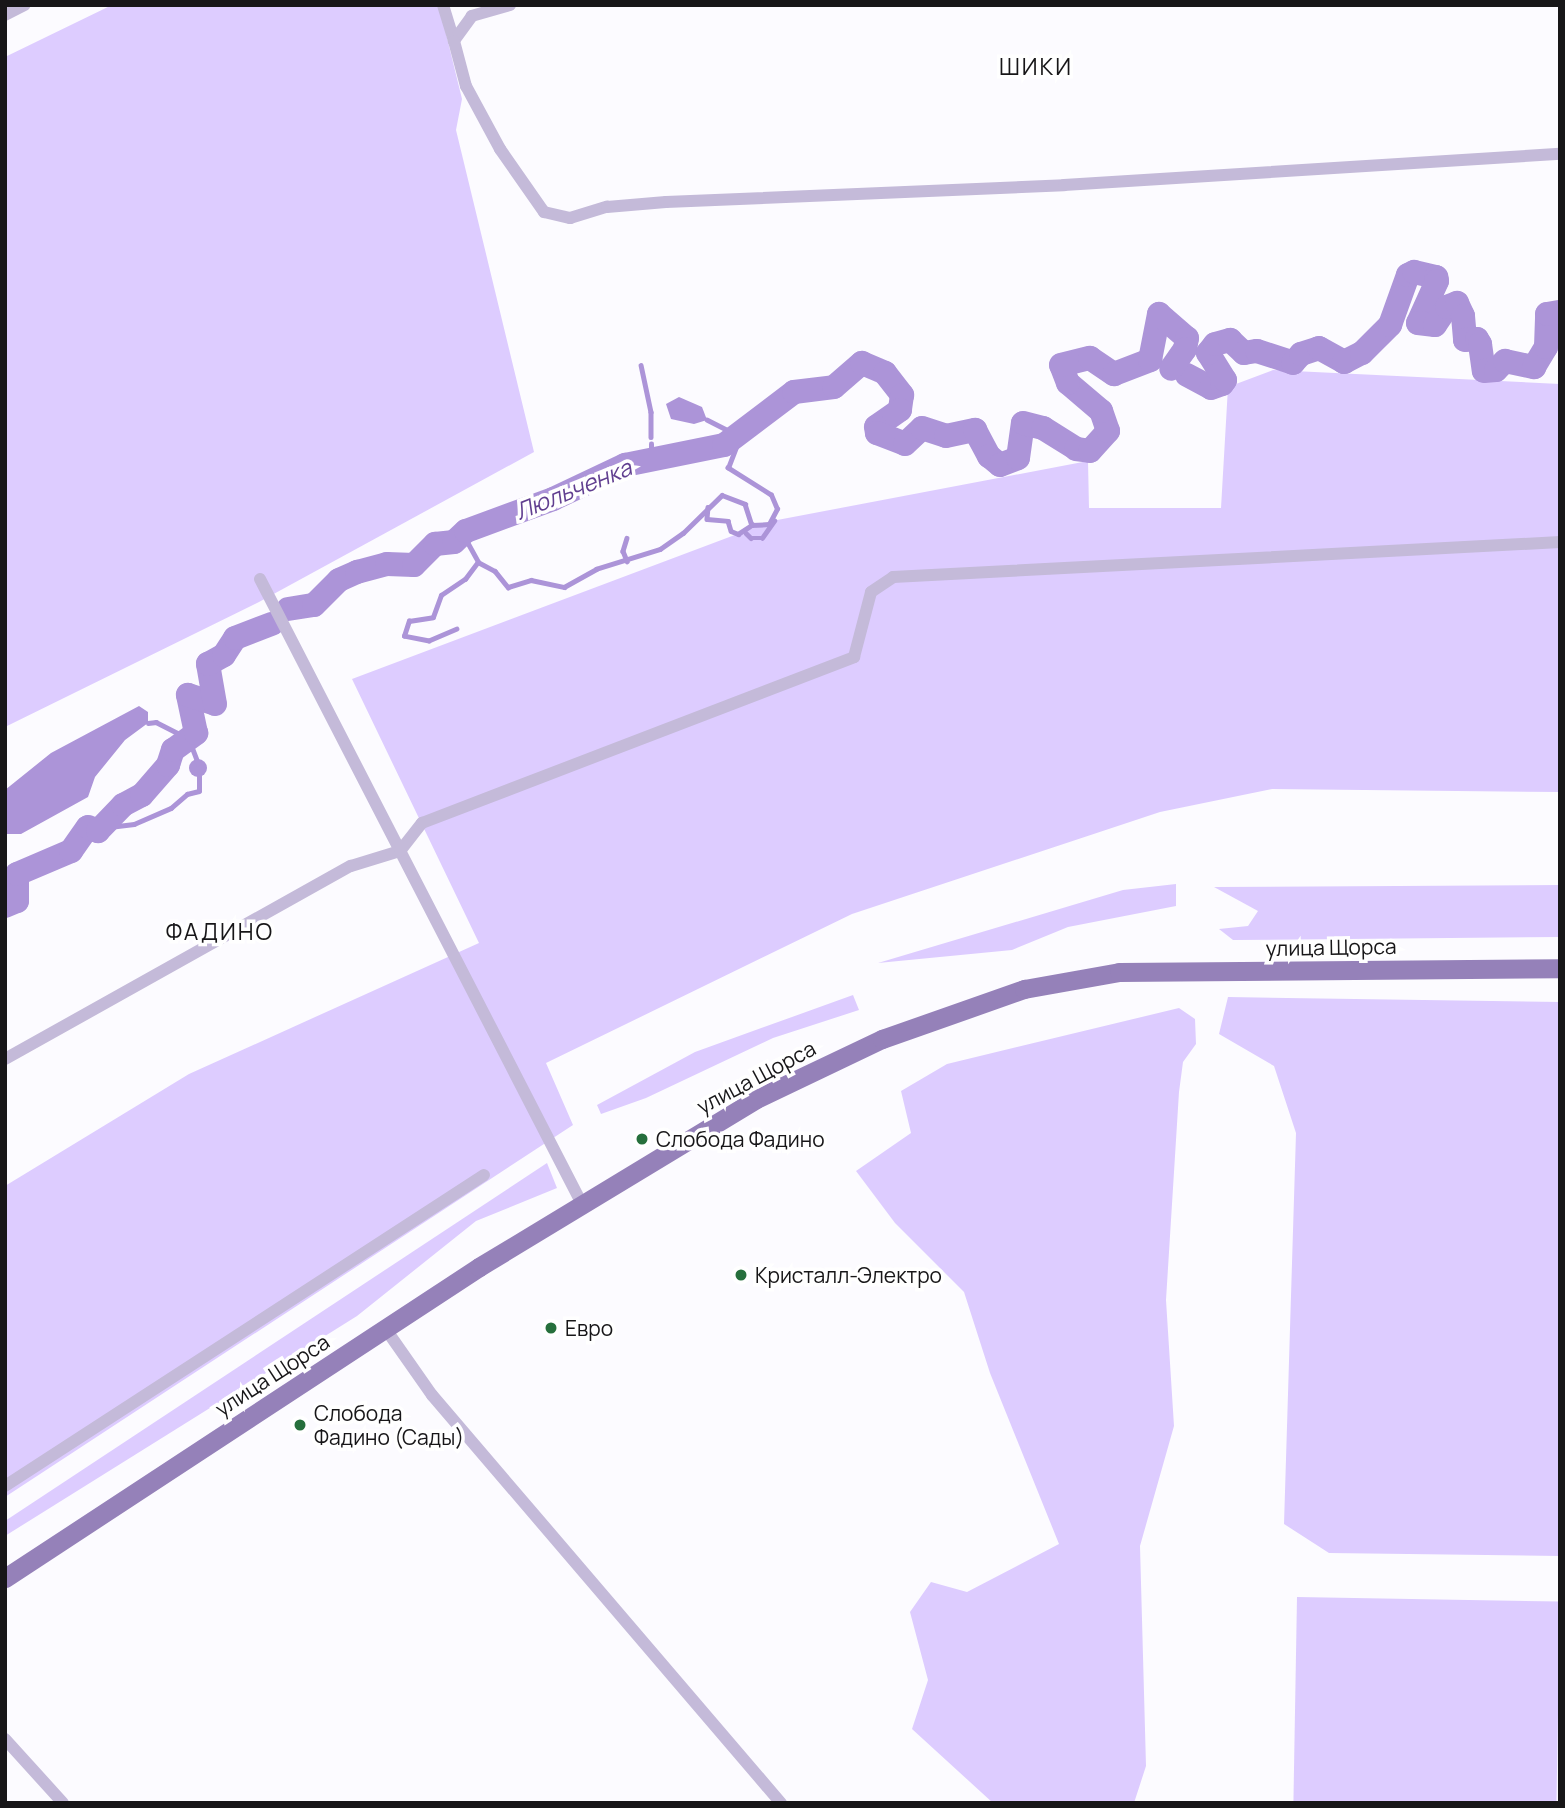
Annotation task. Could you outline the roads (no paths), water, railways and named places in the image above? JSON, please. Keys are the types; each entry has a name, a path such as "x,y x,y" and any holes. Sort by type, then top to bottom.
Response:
{"main road":[{"name":"улица Щорса","path":"5,1578 385,1328 582,1204 764,1095 882,1039 1024,989 1119,972 1560,968"}],"street":[{"path":"5,15 25,5"},
{"path":"443,5 467,86 500,149 544,212 570,218 607,207 666,202 1064,185 1560,154"},
{"path":"454,41 472,16 510,5"},
{"path":"5,1059 351,866 400,851 422,823 854,657 871,592 893,577 1560,542"},
{"path":"260,579 582,1204"},
{"path":"5,1486 484,1175"},
{"path":"385,1328 460,1429 781,1803"},
{"path":"5,1739 63,1803"}],"waterway":[{"name":"Люльченка","path":"1187,375 1211,388 1222,384 1225,380 1208,353 1215,344 1230,340 1244,353 1257,351 1293,363 1301,354 1319,348 1344,362 1362,353 1390,325 1408,275 1414,272 1436,277 1437,281 1418,323 1435,325 1447,307 1457,303 1463,316 1465,340 1477,339 1480,344 1484,371 1496,370 1505,361 1534,367 1546,347 1547,314 1560,312"},
{"name":"Люльченка","path":"288,609 314,605 339,580 357,572 387,564 414,565 435,544 454,542 466,531 553,499 625,465 724,445 794,392 834,387 862,363 885,373 902,395 900,410 876,427 877,433 905,444 922,428 946,436 975,430 989,456 1000,465 1018,458 1023,423 1043,428 1076,449 1090,451 1108,431 1101,411 1068,383 1061,365 1090,358 1114,374 1150,360 1159,314 1187,338 1185,349 1171,369"},
{"path":"641,365 651,412 651,437"},
{"path":"478,562 495,571 508,587 531,580 564,587 596,569 660,549 683,533 722,495 745,504 752,525 769,524 777,509 771,495 728,468 740,437 707,420"},
{"path":"651,444 651,458"},
{"path":"708,507 707,519 728,521 731,531 738,534 752,525"},
{"path":"746,533 751,538 762,538 774,521"},
{"path":"457,629 429,641 404,636 409,621 433,617 441,595 465,579 478,562 463,535"},
{"path":"627,538 623,551 627,561"},
{"name":"Люльченка","path":"5,906 17,901 17,874 71,851 88,827 98,831 123,805 142,795 168,765 173,750 196,733 188,695 215,704 208,664 224,655 235,638 272,624"},
{"path":"148,723 156,722 189,739 198,763"},
{"path":"101,828 134,824 171,808 187,794 199,791 199,776"}],"place":[{"name":"Слобода Фадино","path":"642,1139"},
{"name":"Кристалл-Электро","path":"741,1275"},
{"name":"Евро","path":"551,1328"},
{"name":"Слобода Фадино (Сады)","path":"300,1425"}],"district":[{"name":"ШИКИ","path":"1036,66"},
{"name":"ФАДИНО","path":"220,931"}]}
